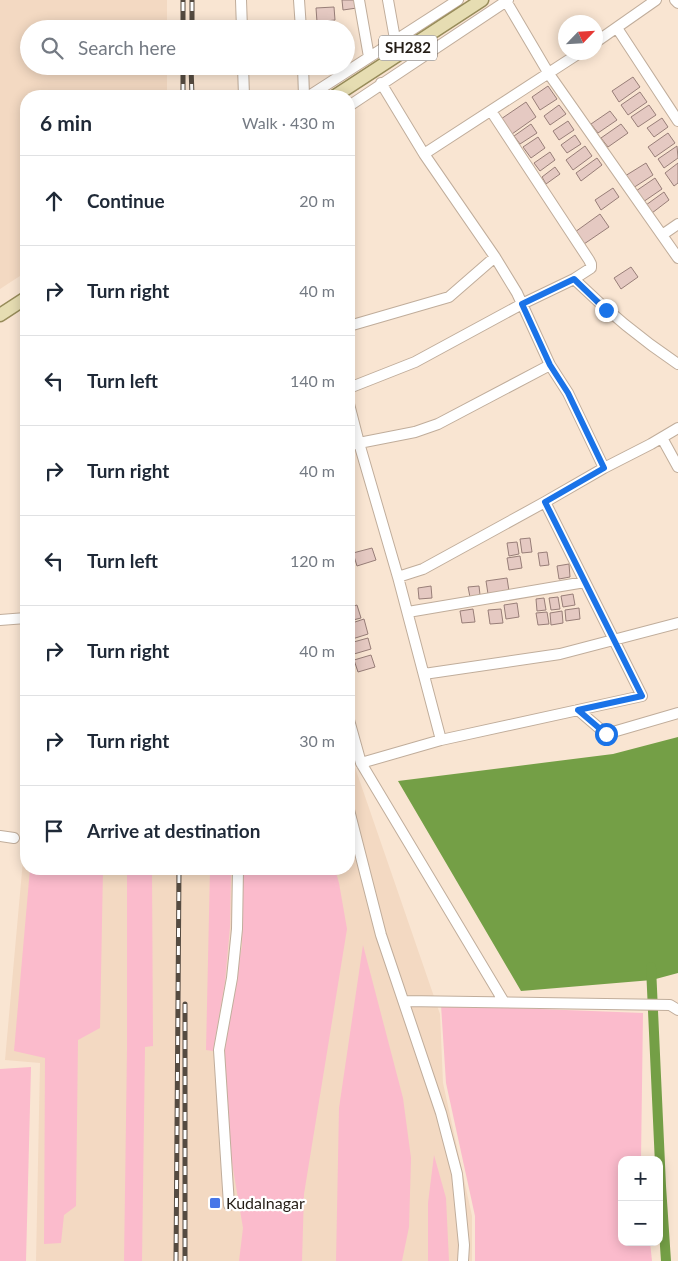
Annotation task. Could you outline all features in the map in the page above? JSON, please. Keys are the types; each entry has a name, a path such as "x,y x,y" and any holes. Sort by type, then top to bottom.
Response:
{"main road":[{"name":"SH282","path":"344,90 482,0"},
{"path":"0,315 20,302"}],"street":[{"path":"240,0 241,20"},
{"path":"299,0 300,20"},
{"path":"358,0 369,57"},
{"path":"388,0 396,39"},
{"path":"355,66 458,0"},
{"path":"603,37 656,0"},
{"path":"675,0 678,3"},
{"path":"355,102 507,1 549,74 678,258"},
{"path":"617,28 678,121"},
{"path":"424,154 569,60"},
{"path":"243,75 244,90"},
{"path":"303,75 304,90"},
{"path":"317,90 341,75"},
{"path":"382,83 424,154 496,257 522,304 550,365 568,393 604,468"},
{"path":"355,386 415,362 522,304 588,272 591,268 591,264 491,111"},
{"path":"662,235 678,224"},
{"path":"355,324 449,297 496,257"},
{"path":"574,279 606,310 640,338 678,364"},
{"path":"355,444 415,432 438,424 550,365"},
{"path":"398,578 423,569 678,428"},
{"path":"662,438 678,467"},
{"path":"355,447 408,612 441,740"},
{"path":"361,763 441,740 642,696 545,502"},
{"path":"408,612 585,582"},
{"path":"0,620 20,618"},
{"path":"424,674 560,654 678,624"},
{"path":"578,710 606,734 678,713"},
{"path":"355,742 361,763 504,1002"},
{"path":"355,833 381,935 441,1113 457,1174 464,1245 463,1261"},
{"path":"0,836 14,838"},
{"path":"229,1205 219,1050 232,978 236,939 238,875"},
{"path":"404,1001 653,1004 670,1005 678,1010"}],"shaded area":[{"path":"0,0 167,0 167,20 20,20 20,75 167,75 167,90 20,90 20,276 0,289"},
{"path":"678,737 678,973 652,980 521,991 398,781 613,754"},
{"path":"355,767 440,1014 443,1083 472,1216 472,1261 36,1261 40,1063 5,1060 22,875 355,875"},
{"path":"29,875 103,875 100,1028 78,1040 76,1206 64,1215 61,1243 44,1244 45,1058 14,1051"},
{"path":"127,875 152,875 153,1046 145,1047 142,1261 124,1261"},
{"path":"210,875 231,875 230,927 225,982 213,1051 206,1050"},
{"path":"243,875 337,875 347,929 304,1194 302,1261 239,1261 243,1228 227,1133 223,1043 242,946"},
{"path":"363,945 403,1098 411,1158 409,1227 402,1261 336,1261 339,1108"},
{"path":"441,1005 643,1013 641,1156 618,1156 618,1246 650,1246 652,1261 475,1261 475,1216 446,1083"},
{"path":"31,1067 26,1261 0,1261 0,1069"},
{"path":"434,1155 446,1198 449,1261 428,1261 428,1203"}],"building":[{"path":"342,0 356,0 357,8 343,10"},
{"path":"334,7 335,20 317,20 316,8"},
{"path":"633,77 640,87 619,102 612,91"},
{"path":"548,86 557,99 540,110 532,97"},
{"path":"640,92 647,102 628,115 621,105"},
{"path":"526,102 536,117 512,134 501,119"},
{"path":"559,105 566,114 550,125 544,116"},
{"path":"649,105 656,115 638,127 631,117"},
{"path":"610,111 617,120 598,133 591,124"},
{"path":"662,118 668,127 654,137 647,128"},
{"path":"568,121 574,130 559,140 553,131"},
{"path":"531,124 537,133 520,144 514,136"},
{"path":"621,124 628,133 608,147 601,138"},
{"path":"668,133 675,143 655,157 648,147"},
{"path":"575,135 581,144 567,153 561,145"},
{"path":"538,137 545,148 531,158 523,147"},
{"path":"585,146 592,156 573,170 566,160"},
{"path":"677,146 678,158 664,168 658,159"},
{"path":"550,152 555,160 540,171 534,163"},
{"path":"597,158 602,165 581,181 576,173"},
{"path":"646,163 653,175 633,188 625,176"},
{"path":"678,163 678,183 674,186 665,173"},
{"path":"555,167 560,174 546,184 542,177"},
{"path":"655,178 662,189 643,202 636,191"},
{"path":"613,188 619,197 601,210 595,200"},
{"path":"664,192 669,200 652,213 646,205"},
{"path":"600,214 609,227 584,244 575,232"},
{"path":"631,267 638,277 621,289 614,278"},
{"path":"530,538 532,552 522,553 520,539"},
{"path":"517,542 519,554 509,556 507,543"},
{"path":"372,548 376,560 357,566 355,552"},
{"path":"547,552 549,565 540,566 538,553"},
{"path":"520,556 522,568 509,570 507,558"},
{"path":"569,564 570,577 559,579 557,566"},
{"path":"507,578 509,591 488,594 486,581"},
{"path":"431,586 432,598 419,599 418,588"},
{"path":"479,586 480,595 470,597 468,587"},
{"path":"573,594 575,605 563,607 561,596"},
{"path":"558,597 560,609 551,610 549,598"},
{"path":"544,598 546,610 537,611 536,599"},
{"path":"517,603 519,617 506,619 504,605"},
{"path":"357,605 361,618 355,620 355,606"},
{"path":"579,608 580,619 566,621 565,610"},
{"path":"473,609 475,622 462,623 460,611"},
{"path":"501,609 503,623 490,624 488,610"},
{"path":"562,611 563,623 551,625 550,613"},
{"path":"547,612 549,624 538,625 536,613"},
{"path":"364,619 368,634 355,638 355,622"},
{"path":"368,638 371,649 355,654 355,642"},
{"path":"371,655 375,667 358,672 355,660"}],"waterway":[{"path":"651,967 666,1261"}],"railway":[{"path":"183,0 183,20"},
{"path":"192,0 192,20"},
{"path":"183,75 183,90"},
{"path":"191,75 192,90"},
{"path":"176,1261 179,875"},
{"path":"185,1004 185,1261"}],"place":[{"name":"Kudalnagar","path":"215,1203"}],"route":[{"path":"606,310 574,279 522,304 550,365 568,393 604,468 545,502 642,696 578,710 606,734"}]}
